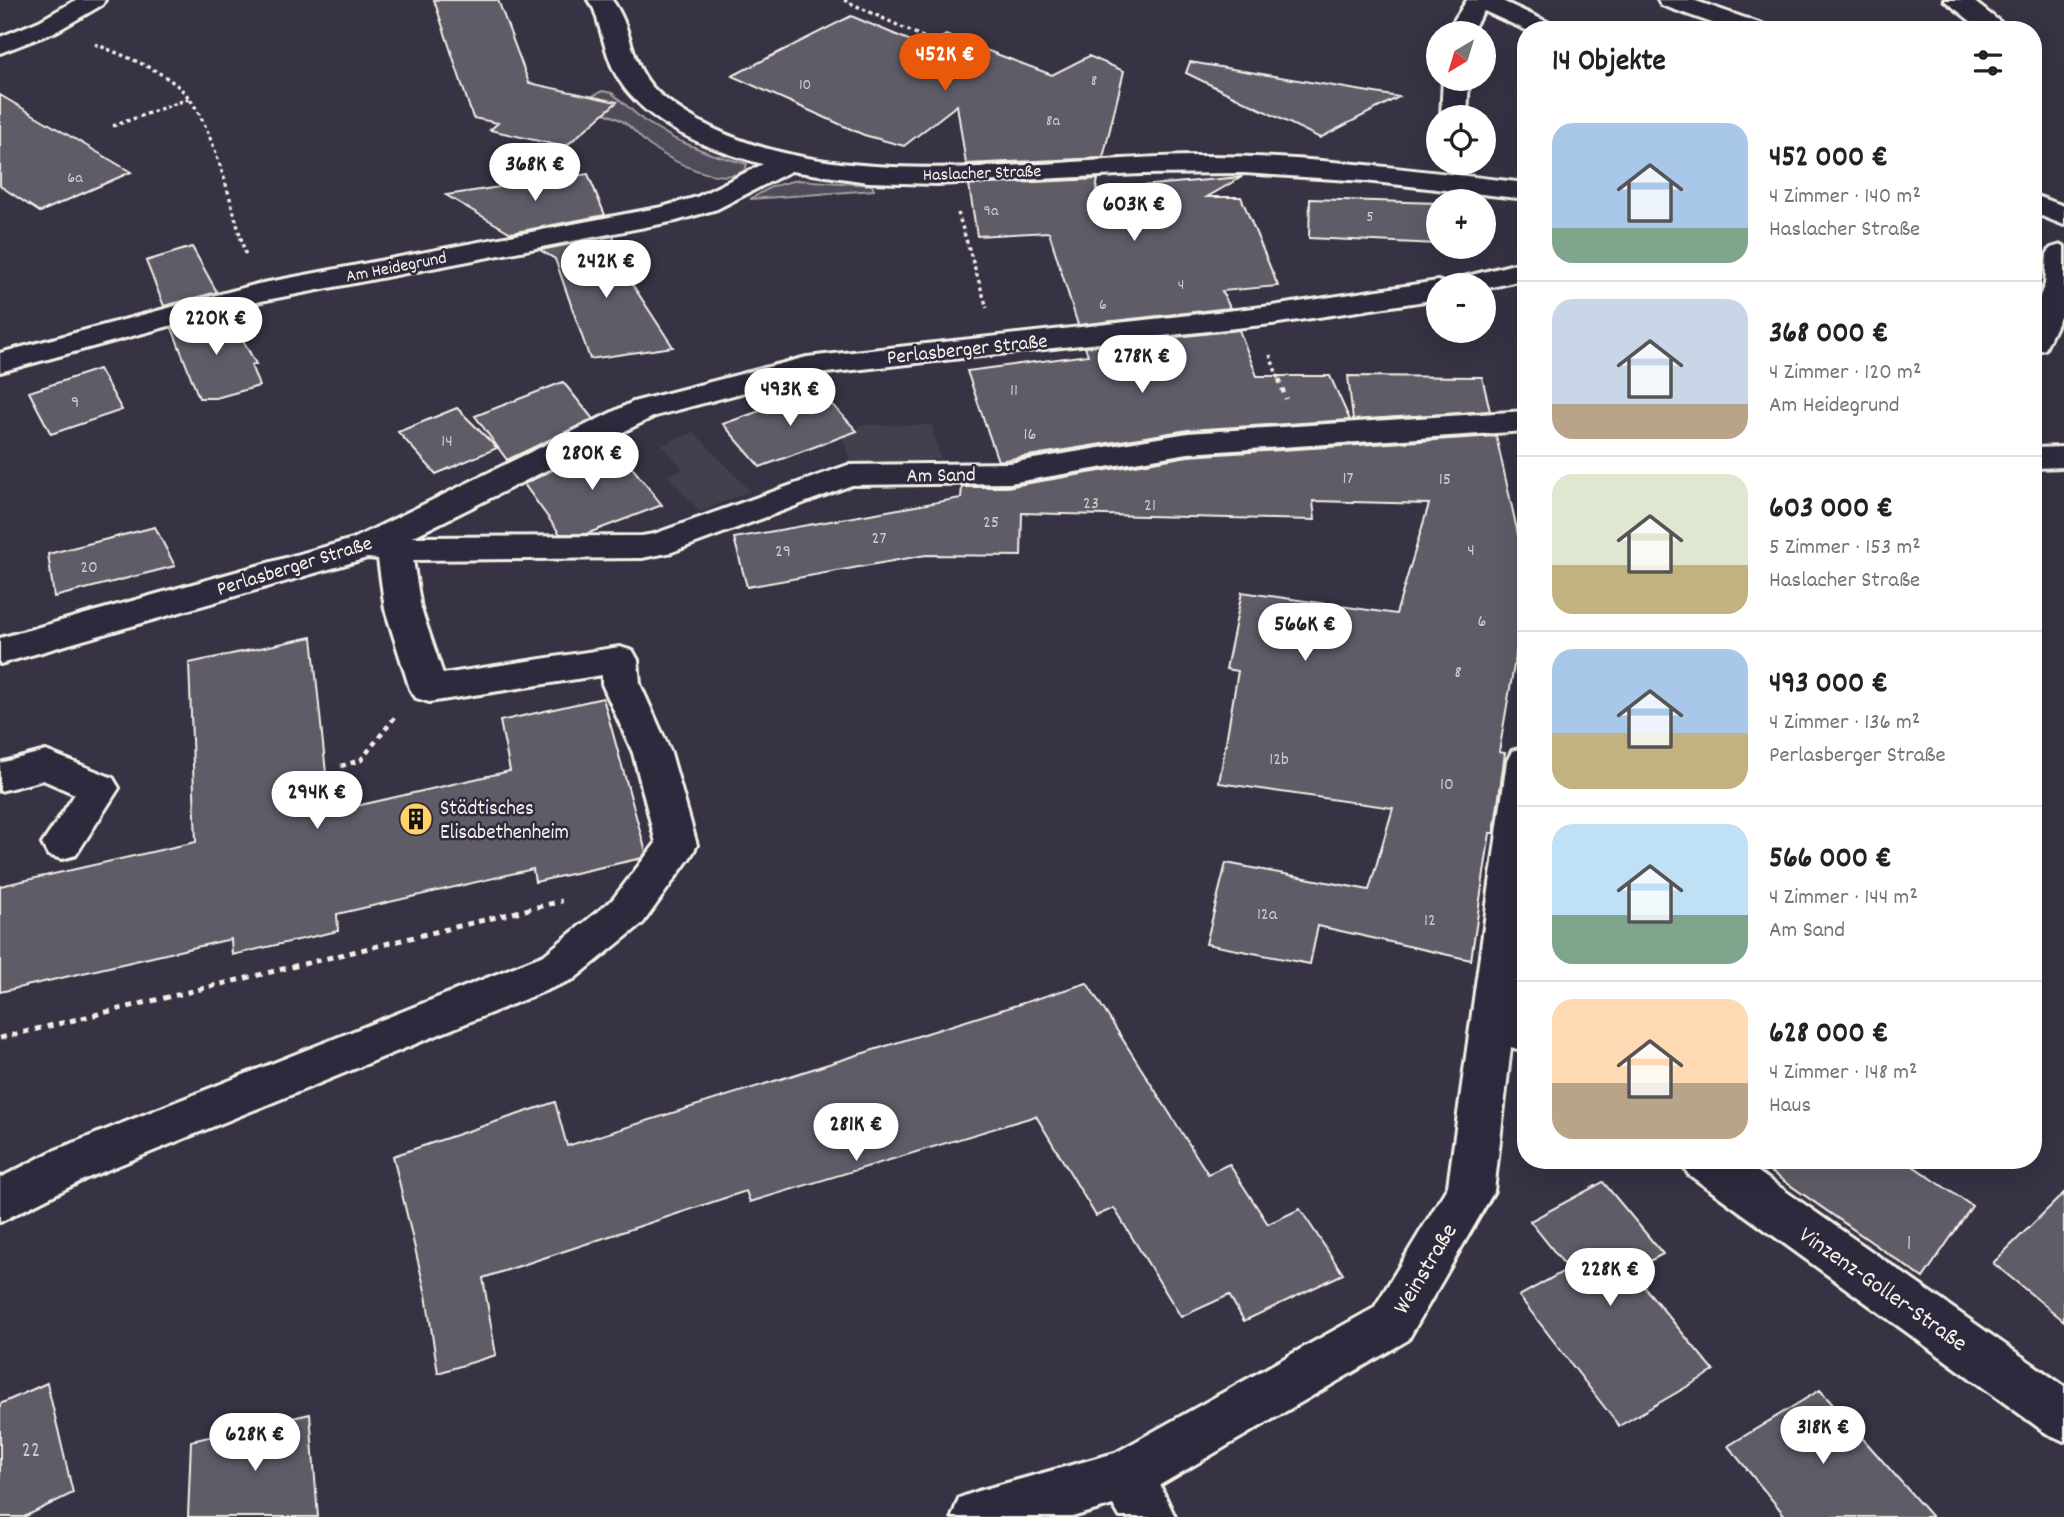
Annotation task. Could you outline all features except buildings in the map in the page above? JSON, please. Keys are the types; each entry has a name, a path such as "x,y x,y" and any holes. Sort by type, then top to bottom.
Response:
{"street":[{"path":"0,46 48,26 93,0"},
{"name":"Haslacher Straße","path":"600,0 606,8 631,78 648,97 703,135 754,154 788,162 881,175 947,175 1163,164 1259,164 1426,172"},
{"path":"1464,21 1479,0 1525,21"},
{"path":"1670,0 1730,21"},
{"path":"1956,0 1982,21"},
{"name":"Am Heidegrund","path":"0,363 258,293 666,215 707,203 788,162"},
{"name":"Haslacher Straße","path":"1460,175 1517,189"},
{"path":"2042,207 2064,217"},
{"path":"2042,325 2060,284 2053,253"},
{"path":"1496,278 1517,272"},
{"name":"Perlasberger Straße","path":"0,651 379,548 645,409 807,366 1272,315 1426,292"},
{"name":"Am Sand","path":"379,548 642,547 660,544 848,475 1010,473 1188,443 1517,423"},
{"path":"2042,458 2064,457"},
{"path":"0,1201 69,1165 559,967 628,911 677,845 652,753 621,684 620,660 429,688 379,548"},
{"path":"0,777 46,765 99,788 62,844"},
{"name":"Weinstraße","path":"978,1517 1137,1496 1391,1324 1471,1191 1510,1022 1517,908"},
{"name":"Vinzenz-Goller-Straße","path":"1717,1169 2064,1416"}],"path":[{"path":"844,0 923,37 912,56 916,70"},
{"path":"94,43 159,73 191,98 204,125 258,293"},
{"path":"113,126 191,98"},
{"path":"947,175 989,315"},
{"path":"341,766 361,760 387,724 429,688"},
{"path":"0,1038 570,899"}],"shaded area":[{"path":"602,91 612,93 643,120 675,139 711,154 747,164 745,170 723,176 697,170 671,159 650,146 626,124 590,104 587,99"},
{"path":"797,180 872,185 874,190 750,199 773,186"},
{"path":"860,425 932,425 940,459 851,466 843,436 857,431"},
{"path":"694,432 750,491 700,512 667,475 683,469 661,445"}],"place":[{"name":"Städtisches Elisabethenheim","path":"416,819"}]}
